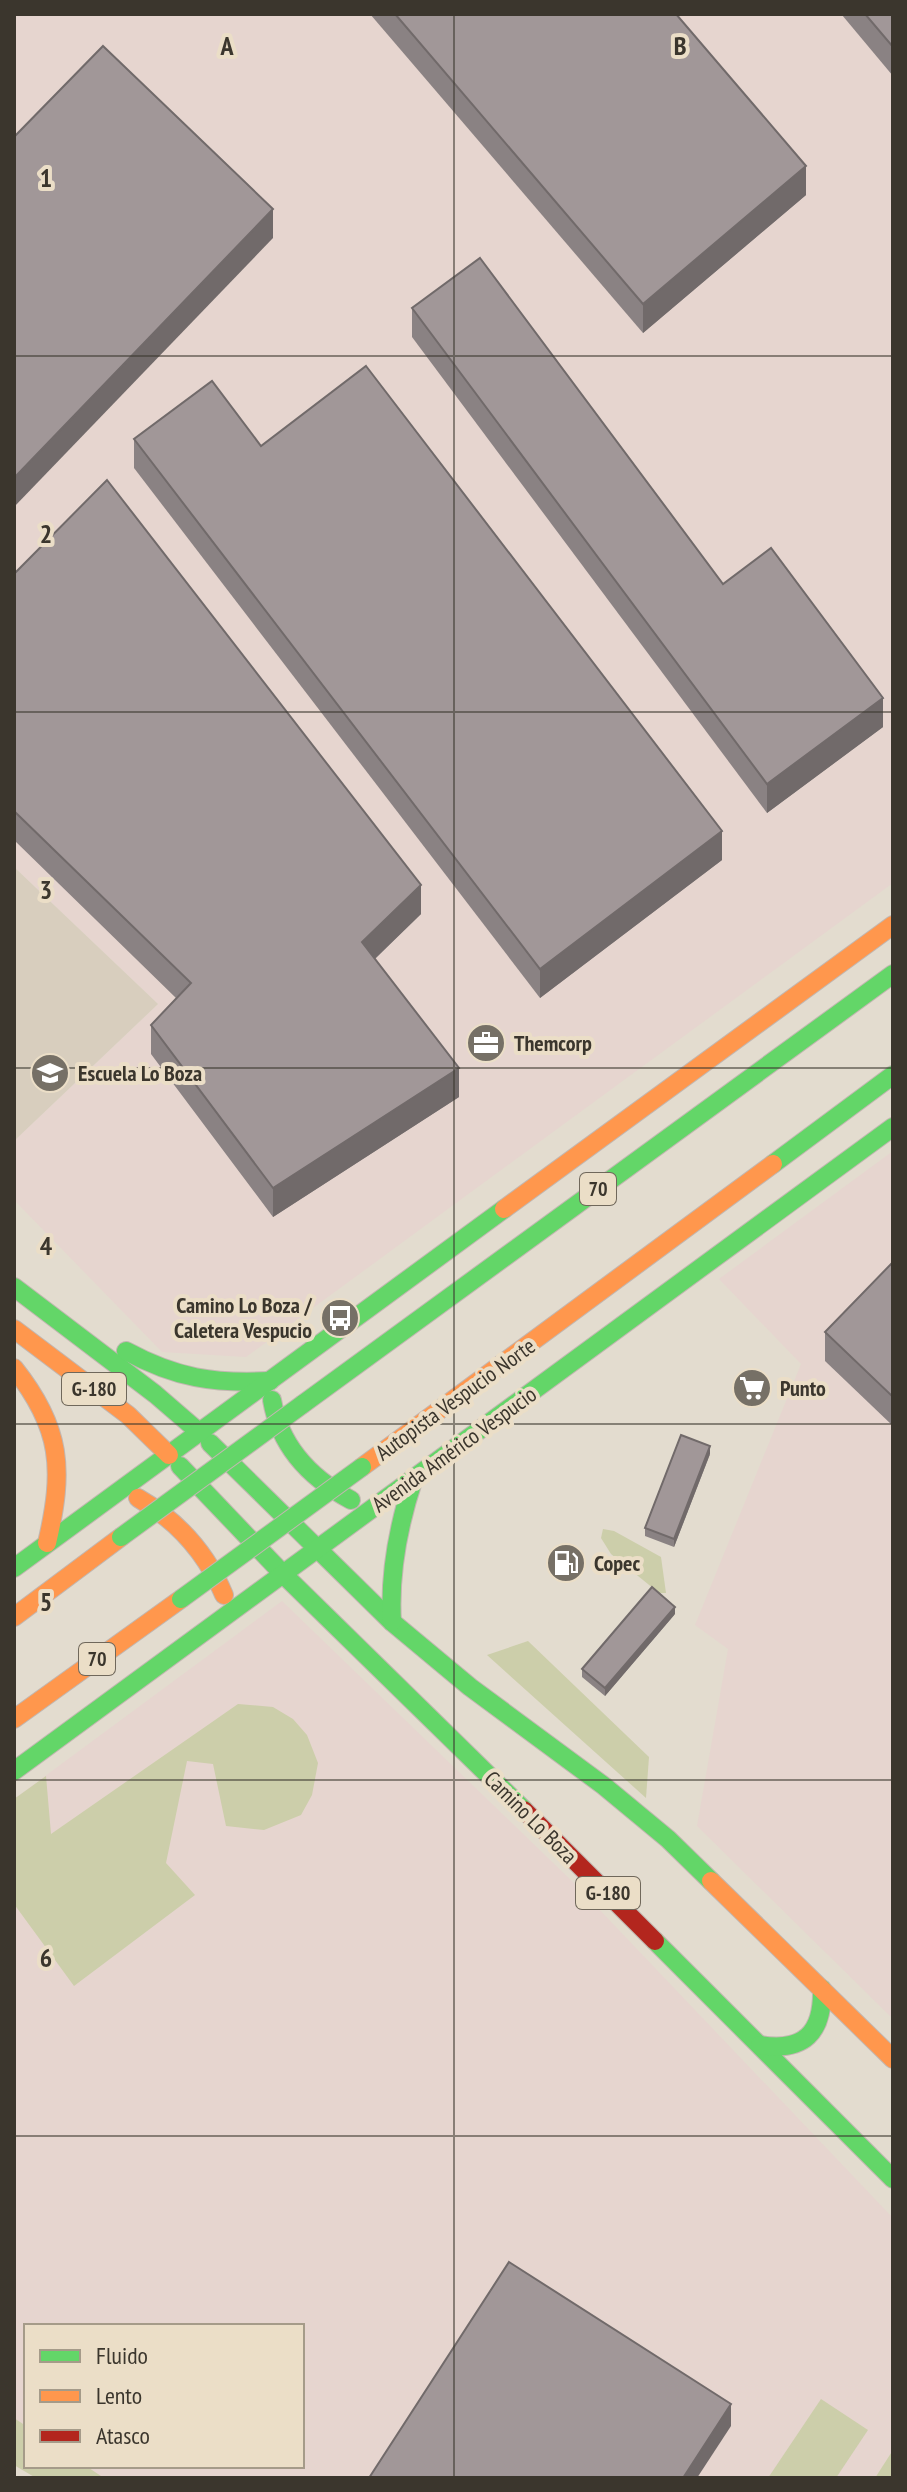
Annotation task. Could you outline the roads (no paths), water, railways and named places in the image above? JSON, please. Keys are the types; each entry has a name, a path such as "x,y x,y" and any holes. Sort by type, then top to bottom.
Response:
{"main road":[{"path":"14,1568 893,925"},
{"name":"70","path":"14,1617 893,974"},
{"name":"Autopista Vespucio Norte","path":"14,1719 893,1075"},
{"name":"Avenida Américo Vespucio","path":"14,1771 893,1127"},
{"name":"G-180","path":"14,1287 159,1396 392,1622 470,1687 604,1786 668,1839 893,2059"},
{"path":"52,1318 97,1335 176,1375 201,1382 270,1381"},
{"name":"G-180","path":"14,1329 128,1415 169,1455"},
{"path":"14,1368 42,1408 56,1447 59,1491 47,1543"},
{"path":"270,1381 277,1429 291,1450 311,1474 334,1492 374,1507"},
{"name":"Camino Lo Boza","path":"169,1455 283,1574 893,2179"},
{"path":"392,1622 392,1553 414,1478"},
{"path":"120,1490 158,1510 191,1539 215,1574 229,1614"},
{"path":"760,2045 786,2048 810,2036 821,2018 822,1989"}],"place":[{"name":"Themcorp","path":"486,1043"},
{"name":"Escuela Lo Boza","path":"50,1073"},
{"name":"Camino Lo Boza / Caletera Vespucio","path":"340,1318"},
{"name":"Punto","path":"752,1388"},
{"name":"Copec","path":"566,1563"}]}
